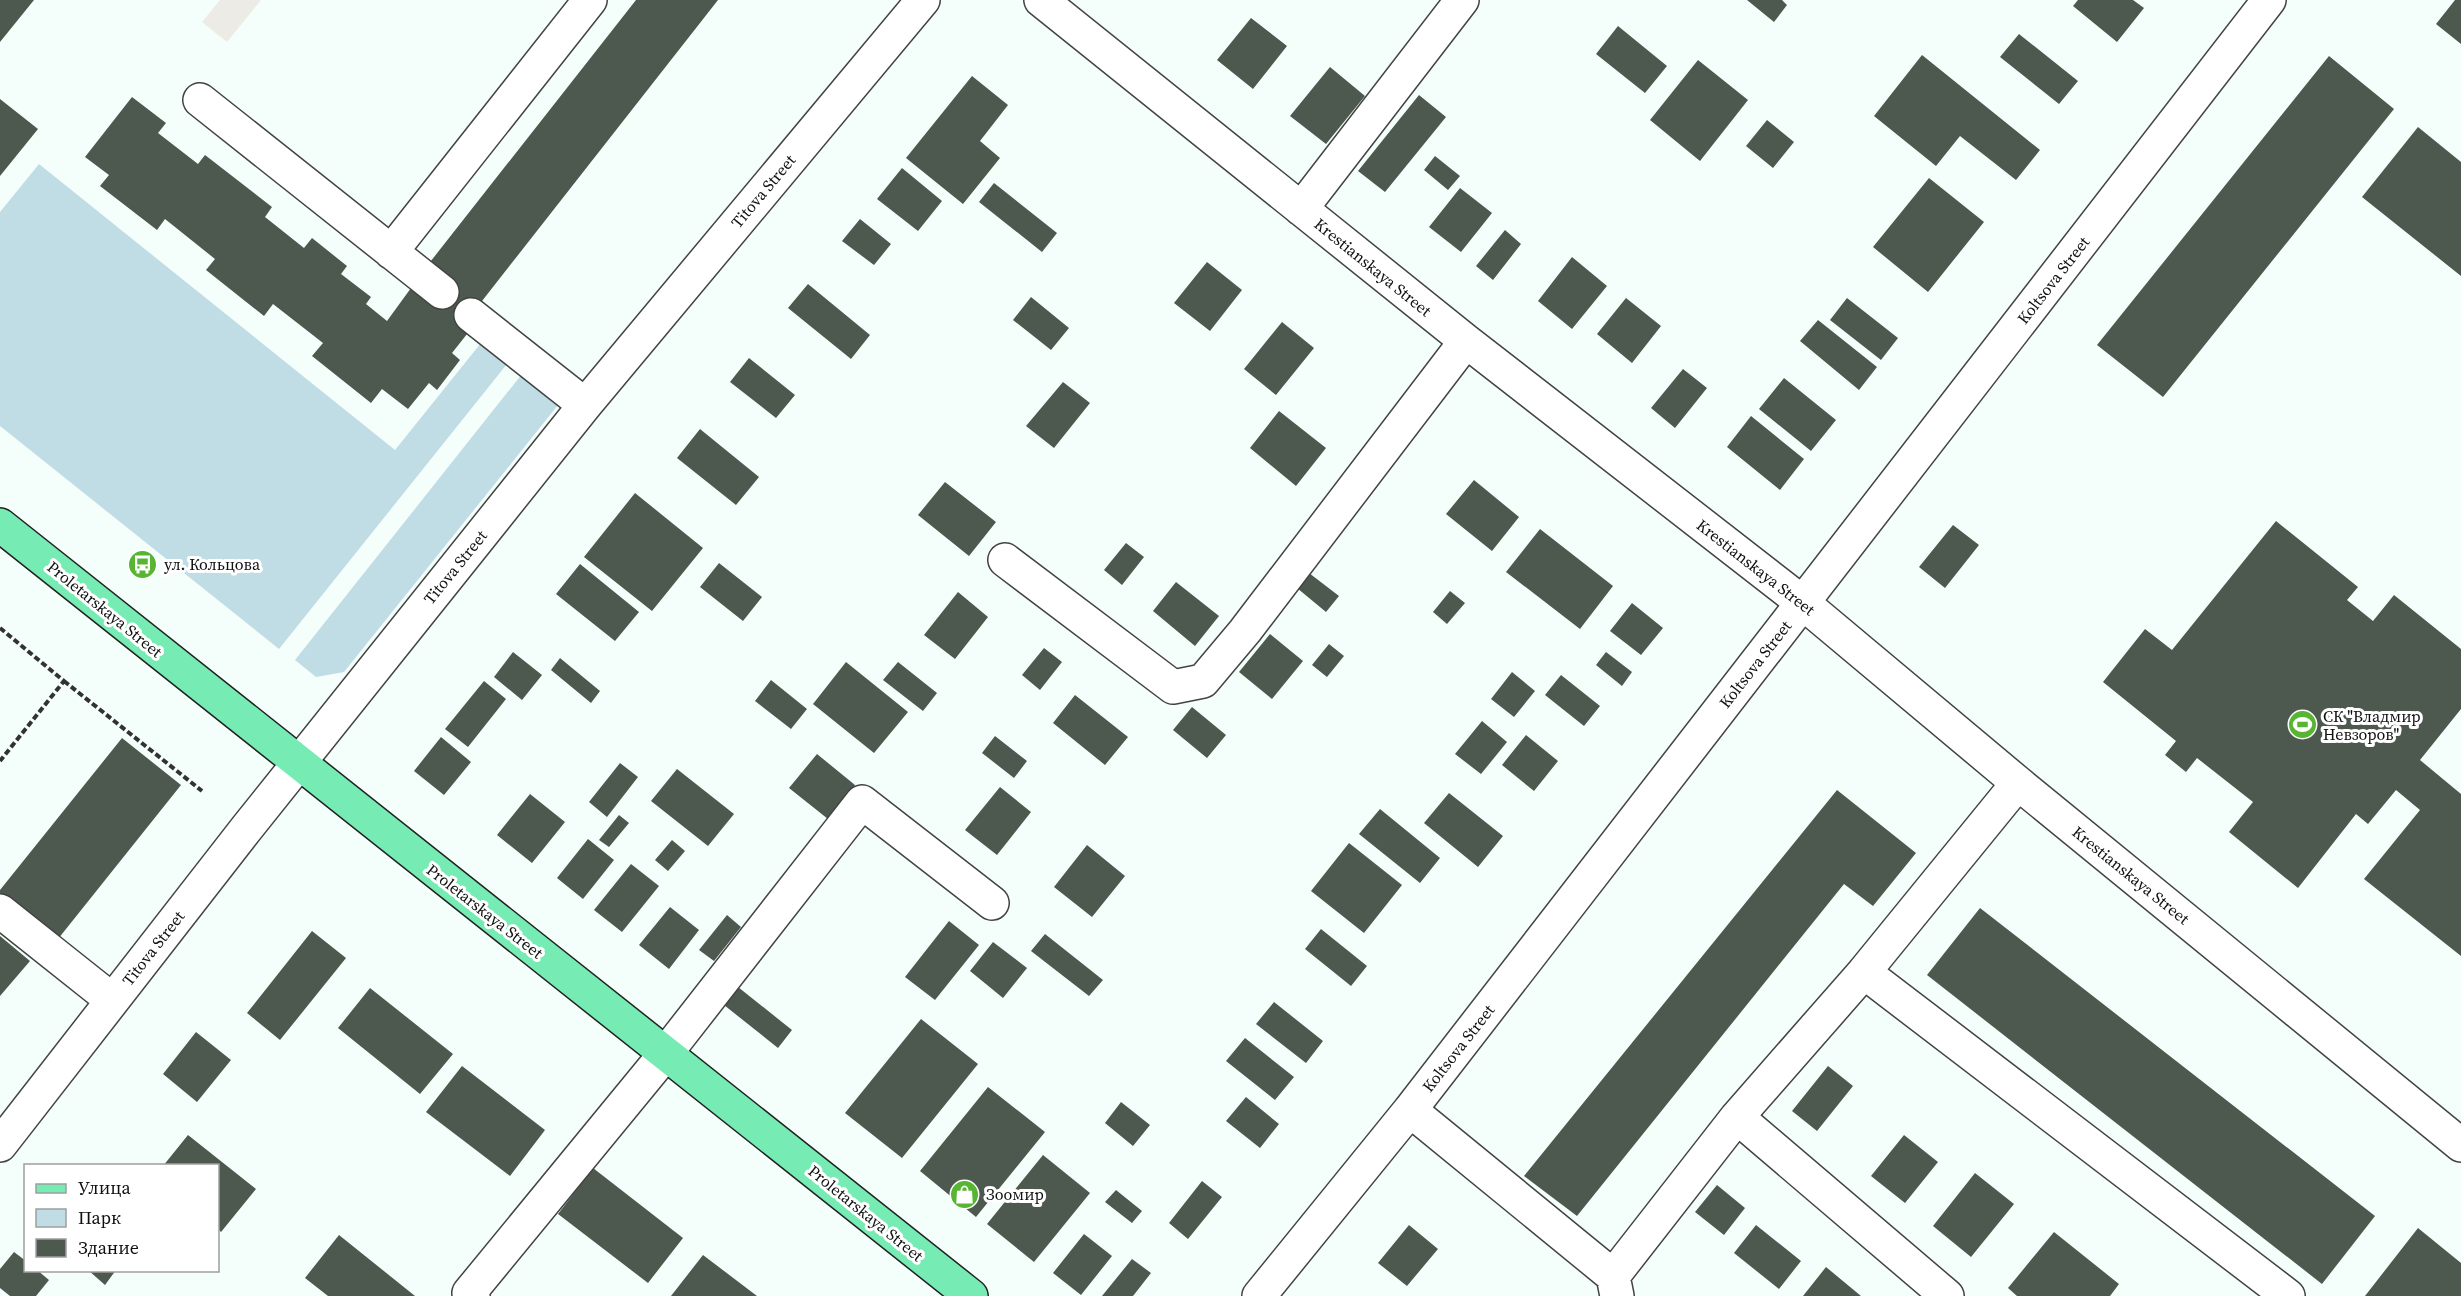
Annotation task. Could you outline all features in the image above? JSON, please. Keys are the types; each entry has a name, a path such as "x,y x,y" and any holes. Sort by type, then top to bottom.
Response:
{"main road":[{"name":"Proletarskaya Street","path":"0,525 390,837 971,1296"}],"street":[{"path":"391,252 590,0"},
{"name":"Titova Street","path":"0,1145 299,762 585,405 923,0"},
{"name":"Krestianskaya Street","path":"1041,0 1466,341 1803,603 2018,783 2461,1145"},
{"path":"1301,209 1462,0"},
{"name":"Koltsova Street","path":"1259,1296 1410,1110 2269,0"},
{"path":"201,100 442,292"},
{"path":"471,315 585,405"},
{"path":"1005,560 1173,687 1203,681 1245,631 1466,341"},
{"path":"1410,1110 1615,1286 1737,1117 1864,972 2018,783"},
{"path":"473,1296 469,1293 666,1053 862,802 992,903"},
{"path":"0,911 112,1000"},
{"path":"1864,972 2288,1296"},
{"path":"1737,1117 1947,1296"}],"path":[{"path":"0,628 202,791"},
{"path":"0,760 64,681"}],"shaded area":[{"path":"220,0 261,0 227,42 202,22"}],"green space":[{"path":"39,164 395,450 481,343 507,364 279,649 0,426 0,212"},
{"path":"522,374 558,405 344,672 316,677 295,660"}],"building":[{"path":"0,0 34,0 0,42"},
{"path":"636,0 718,0 464,324 471,329 452,353 460,360 437,390 429,383 408,409 382,389 371,403 312,356 323,343 273,304 264,316 206,270 215,259 165,219 157,230 100,186 109,175 85,157 132,97 166,123 158,133 198,164 205,155 272,207 265,217 304,248 312,238 347,266 341,274 371,297 366,304 387,321 427,266"},
{"path":"1747,0 1782,0 1787,5 1774,22"},
{"path":"2078,0 2133,0 2144,8 2117,42 2073,6"},
{"path":"2455,0 2461,0 2461,44 2436,24"},
{"path":"1251,18 1287,46 1253,89 1217,60"},
{"path":"1618,26 1667,66 1645,93 1596,54"},
{"path":"2019,34 2078,81 2059,104 2000,57"},
{"path":"1922,55 2040,150 2016,180 1960,136 1936,166 1874,116"},
{"path":"2329,56 2394,109 2163,397 2097,345"},
{"path":"1698,60 1748,100 1700,161 1650,120"},
{"path":"1330,67 1365,96 1326,144 1290,116"},
{"path":"972,76 1008,105 980,141 1000,158 963,204 906,158"},
{"path":"1419,95 1446,117 1385,192 1358,171"},
{"path":"0,99 38,129 0,176"},
{"path":"1767,120 1794,142 1773,168 1746,146"},
{"path":"2418,127 2461,162 2461,276 2362,197"},
{"path":"1435,156 1460,176 1448,190 1424,170"},
{"path":"902,168 942,201 918,231 877,199"},
{"path":"1929,178 1984,222 1928,292 1873,247"},
{"path":"994,183 1057,233 1042,252 979,202"},
{"path":"1460,188 1492,213 1461,252 1429,227"},
{"path":"860,219 891,244 874,265 842,241"},
{"path":"1505,230 1521,244 1493,280 1476,266"},
{"path":"1572,257 1607,286 1572,329 1538,301"},
{"path":"1207,262 1242,290 1210,331 1174,303"},
{"path":"808,284 870,335 851,359 788,308"},
{"path":"1031,297 1069,328 1051,350 1013,320"},
{"path":"1626,298 1661,326 1632,363 1597,334"},
{"path":"1847,298 1898,338 1881,360 1830,320"},
{"path":"1818,320 1877,367 1859,390 1800,341"},
{"path":"1282,322 1314,348 1276,395 1244,369"},
{"path":"749,358 795,395 776,418 730,382"},
{"path":"1683,369 1707,388 1675,428 1651,408"},
{"path":"1784,378 1836,420 1811,451 1759,409"},
{"path":"1063,382 1090,403 1054,448 1026,426"},
{"path":"1279,411 1326,448 1296,486 1250,448"},
{"path":"1751,416 1804,459 1780,490 1727,447"},
{"path":"700,429 759,477 736,505 677,458"},
{"path":"1474,480 1519,517 1492,551 1446,514"},
{"path":"945,482 996,522 969,556 918,515"},
{"path":"635,493 703,548 652,611 584,557"},
{"name":"СК \"Владмир Невзоров\"","path":"2276,521 2358,587 2347,600 2373,621 2394,595 2461,649 2461,709 2420,760 2461,794 2461,956 2364,879 2420,810 2396,790 2368,824 2356,814 2298,888 2229,832 2253,802 2197,758 2186,772 2165,755 2176,741 2103,682 2145,629 2172,650"},
{"path":"1953,525 1979,545 1945,588 1919,567"},
{"path":"1540,529 1613,586 1580,629 1506,572"},
{"path":"1126,543 1144,557 1122,585 1104,570"},
{"path":"719,563 762,597 743,621 700,587"},
{"path":"580,564 639,612 615,641 556,594"},
{"path":"1309,573 1339,596 1326,612 1297,588"},
{"path":"1176,582 1219,616 1195,646 1153,611"},
{"path":"1450,591 1465,603 1447,624 1433,612"},
{"path":"958,592 988,617 955,659 924,635"},
{"path":"1632,603 1663,628 1641,655 1610,631"},
{"path":"1270,634 1303,661 1272,699 1239,672"},
{"path":"1329,644 1344,656 1327,677 1312,665"},
{"path":"1044,648 1062,662 1040,690 1022,675"},
{"path":"513,652 542,675 522,700 494,677"},
{"path":"1606,652 1632,672 1622,686 1596,665"},
{"path":"560,658 600,691 591,703 551,670"},
{"path":"846,662 908,712 874,753 813,704"},
{"path":"898,662 937,693 923,711 883,680"},
{"path":"1512,672 1535,691 1514,717 1491,699"},
{"path":"1561,675 1600,706 1584,726 1545,695"},
{"path":"771,680 807,709 791,729 755,701"},
{"path":"484,681 506,699 468,747 445,729"},
{"path":"1075,695 1128,737 1105,765 1053,723"},
{"path":"1192,707 1226,735 1207,758 1173,730"},
{"path":"1482,721 1507,742 1481,774 1455,754"},
{"path":"1526,735 1558,761 1534,791 1502,765"},
{"path":"995,736 1027,761 1014,778 982,753"},
{"path":"441,737 471,762 444,795 414,771"},
{"path":"122,738 181,785 58,939 0,893 0,890"},
{"path":"817,754 855,785 828,819 789,788"},
{"path":"620,763 638,777 607,817 589,802"},
{"path":"677,769 734,814 708,846 651,801"},
{"path":"1000,787 1031,812 997,855 965,830"},
{"path":"1837,790 1916,853 1873,906 1844,884 1577,1216 1524,1176"},
{"path":"1449,793 1503,836 1478,867 1424,823"},
{"path":"530,794 565,822 532,863 497,835"},
{"path":"1380,809 1440,858 1420,883 1359,834"},
{"path":"619,815 629,823 609,847 599,840"},
{"path":"588,839 614,860 583,899 557,878"},
{"path":"672,840 685,851 668,871 655,860"},
{"path":"1349,843 1402,885 1364,933 1311,891"},
{"path":"1087,845 1125,876 1092,917 1054,887"},
{"path":"631,864 659,886 622,932 594,910"},
{"path":"670,907 699,930 669,969 639,945"},
{"path":"1980,908 2375,1216 2322,1284 1927,975"},
{"path":"727,915 741,927 714,961 699,950"},
{"path":"949,921 979,945 935,1000 905,977"},
{"path":"1321,929 1367,966 1351,986 1305,949"},
{"path":"312,931 346,958 280,1040 247,1013"},
{"path":"1045,934 1103,980 1089,996 1031,951"},
{"path":"0,936 30,961 0,996"},
{"path":"993,942 1027,968 1003,998 970,971"},
{"path":"738,987 792,1030 778,1048 724,1005"},
{"path":"370,988 453,1054 420,1094 338,1028"},
{"path":"1274,1002 1323,1041 1306,1063 1256,1024"},
{"path":"921,1019 978,1064 902,1158 845,1113"},
{"path":"196,1032 231,1060 197,1102 163,1074"},
{"path":"1245,1038 1294,1077 1275,1100 1226,1061"},
{"path":"462,1066 545,1130 510,1176 426,1112"},
{"path":"1828,1066 1853,1086 1817,1131 1792,1111"},
{"path":"988,1087 1045,1132 976,1217 920,1171"},
{"path":"1246,1097 1279,1124 1260,1148 1226,1121"},
{"path":"1121,1102 1150,1125 1133,1146 1105,1123"},
{"path":"188,1135 256,1189 221,1232 219,1230 219,1164 165,1164"},
{"path":"1904,1135 1938,1162 1905,1203 1871,1176"},
{"path":"1043,1155 1090,1193 1034,1262 987,1224"},
{"path":"593,1168 683,1238 648,1283 558,1214"},
{"path":"1975,1173 2014,1204 1971,1257 1933,1226"},
{"path":"1202,1181 1222,1197 1188,1239 1169,1223"},
{"path":"1717,1185 1745,1208 1724,1235 1695,1212"},
{"path":"1116,1190 1142,1211 1132,1223 1105,1202"},
{"path":"1409,1225 1438,1249 1407,1286 1378,1263"},
{"path":"1756,1225 1801,1261 1779,1289 1734,1253"},
{"path":"2418,1228 2461,1263 2461,1296 2365,1296"},
{"path":"2054,1232 2119,1284 2110,1296 2017,1296 2008,1288"},
{"path":"1084,1234 1112,1256 1081,1295 1053,1273"},
{"path":"339,1235 415,1296 328,1296 305,1278"},
{"path":"14,1252 24,1260 24,1272 39,1272 49,1280 36,1296 10,1296 0,1288 0,1269"},
{"path":"703,1255 757,1296 671,1296"},
{"path":"1132,1259 1151,1273 1133,1296 1102,1296"},
{"path":"1826,1267 1861,1296 1803,1296"},
{"path":"90,1272 115,1272 105,1285"}],"place":[{"name":"ул. Кольцова","path":"143,564"},
{"name":"СК \"Владмир Невзоров\"","path":"2302,725"},
{"name":"Зоомир","path":"965,1194"}]}
